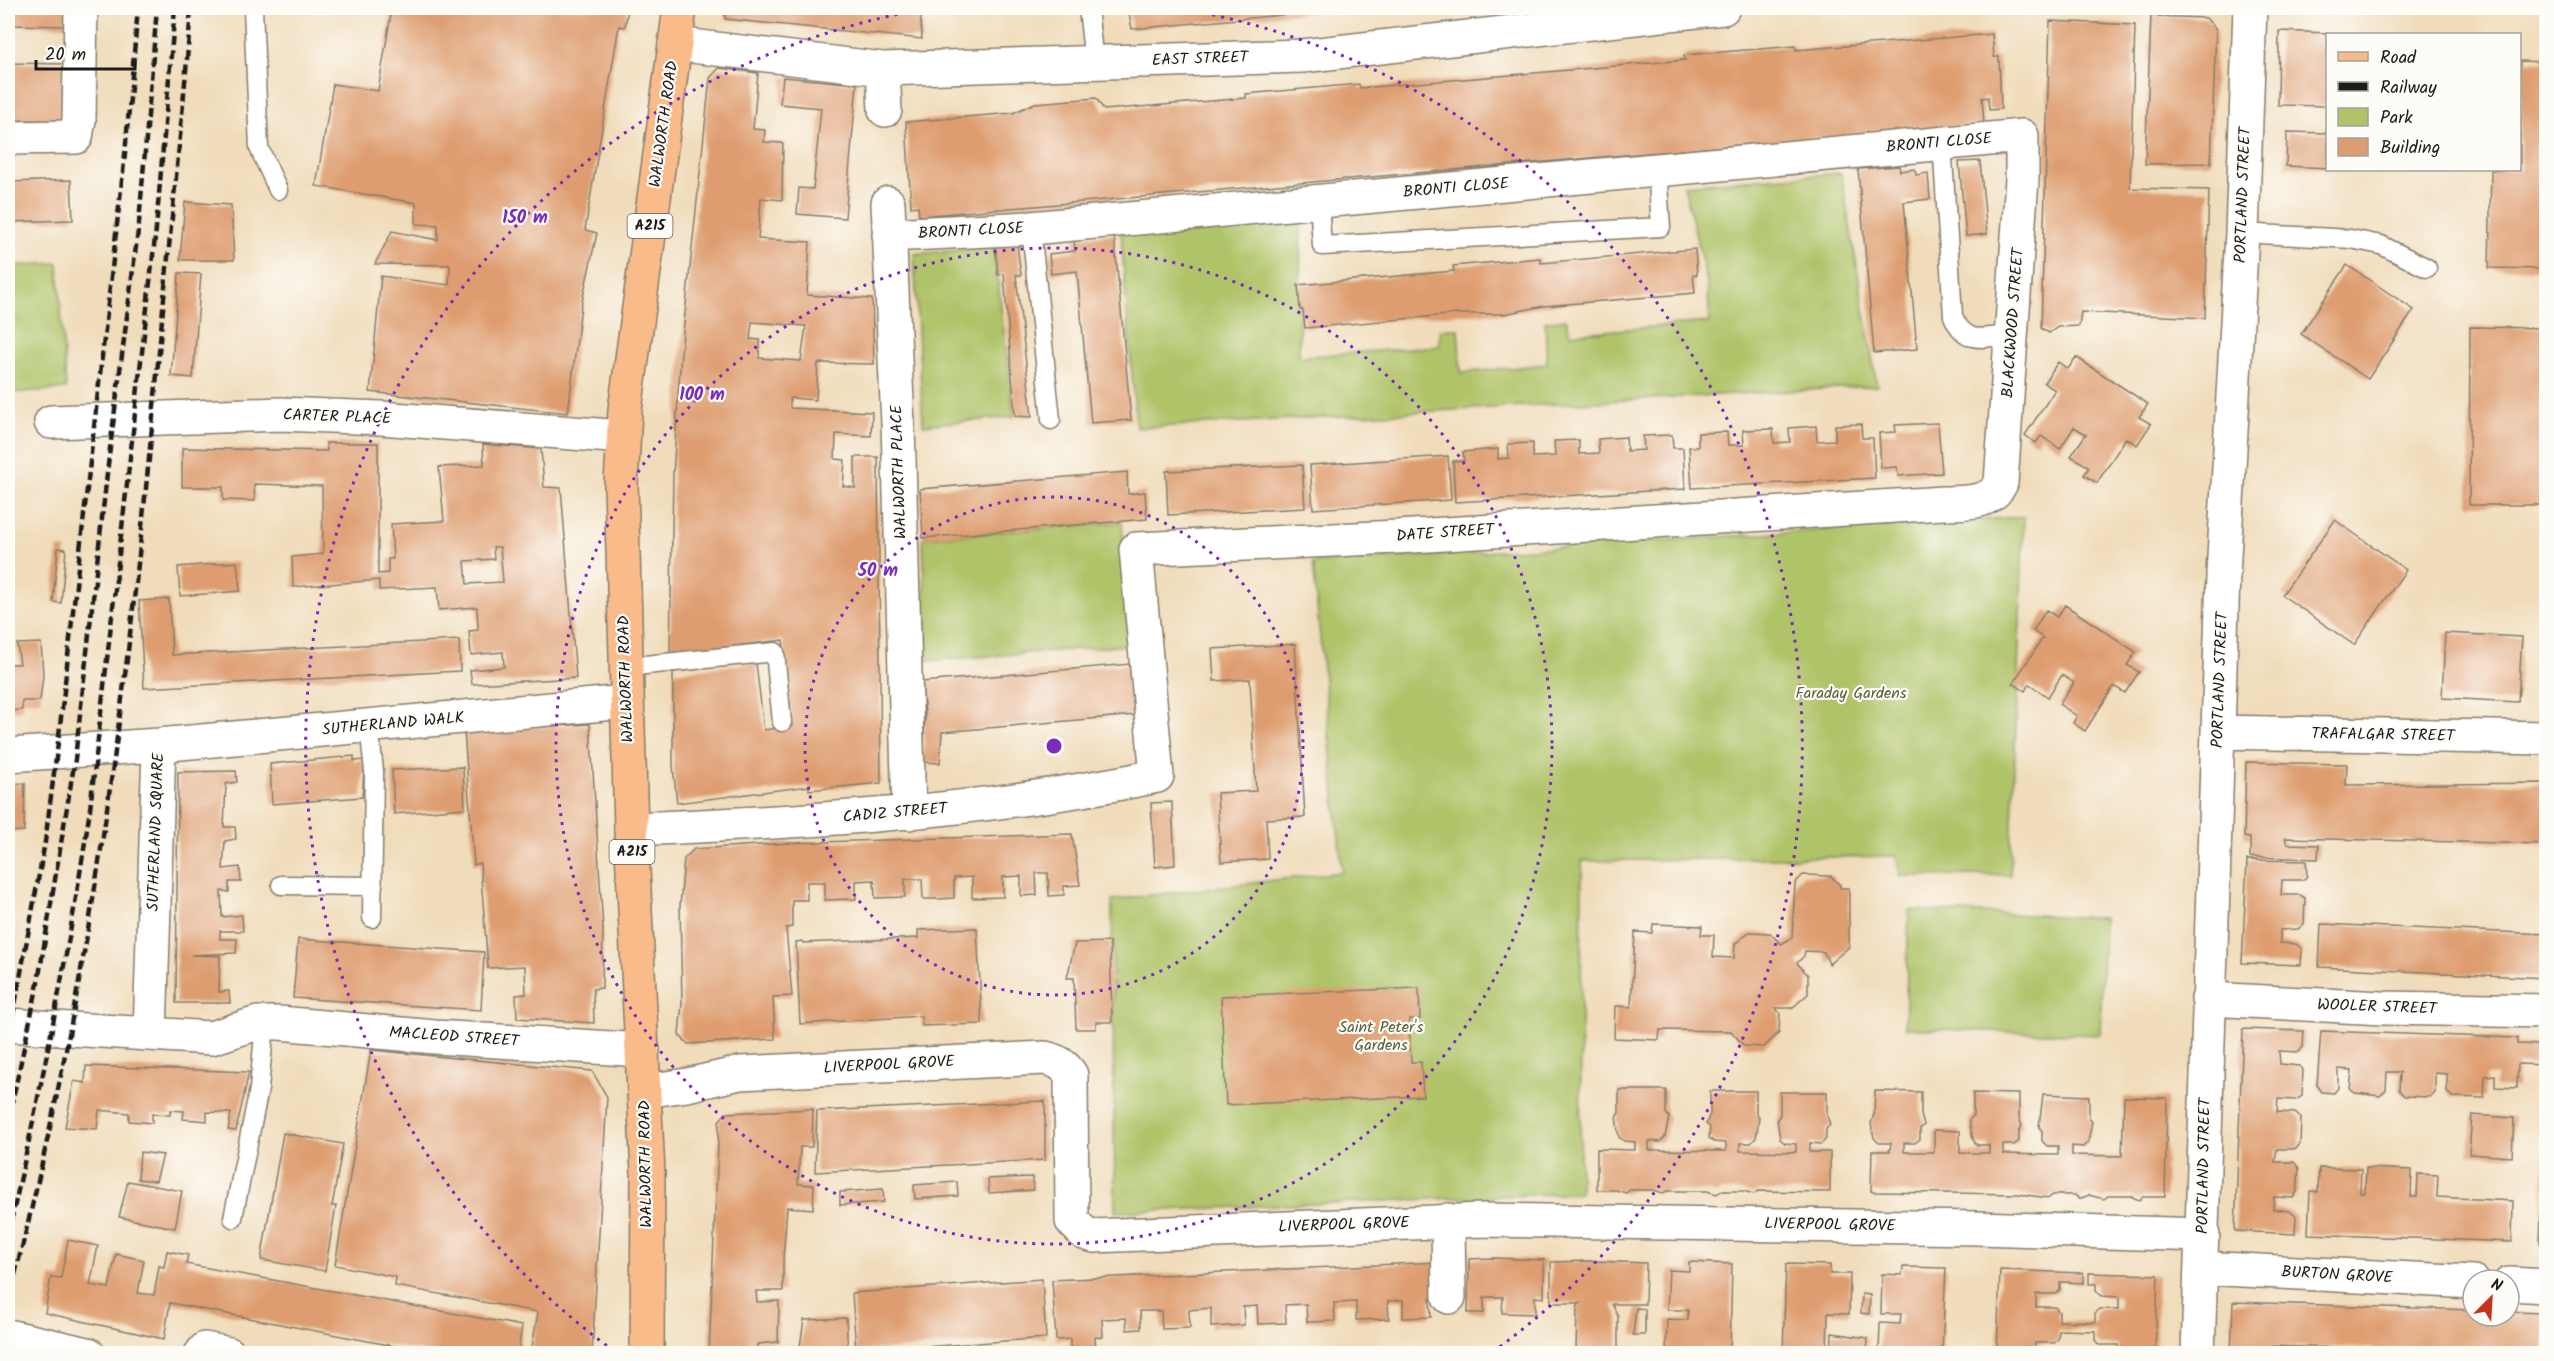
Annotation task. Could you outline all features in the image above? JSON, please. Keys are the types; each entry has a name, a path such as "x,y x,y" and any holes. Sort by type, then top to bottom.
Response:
{"main road":[{"name":"WALWORTH ROAD","path":"647,1353 648,1173 626,702 621,522 623,438 680,8"}],"street":[{"path":"8,138 76,137 80,120 81,8"},
{"name":"EAST STREET","path":"675,44 883,69 1302,56 1714,8"},
{"name":"PORTLAND STREET","path":"2198,1353 2223,575 2242,233 2250,8"},
{"path":"883,69 885,110"},
{"name":"BRONTI CLOSE","path":"889,235 1031,228 2022,136"},
{"name":"BLACKWOOD STREET","path":"1981,500 1997,491 2001,483 2013,334 2022,180 2022,136"},
{"name":"WALWORTH PLACE","path":"888,203 898,424 909,813"},
{"name":"CARTER PLACE","path":"51,422 280,414 381,418 623,438"},
{"name":"DATE STREET","path":"1157,776 1136,549 1397,537 1981,500"},
{"name":"SUTHERLAND WALK","path":"159,745 626,702"},
{"name":"TRAFALGAR STREET","path":"2219,732 2547,738"},
{"name":"SUTHERLAND SQUARE","path":"8,755 159,745 150,1034"},
{"name":"CADIZ STREET","path":"631,829 909,813 1027,800 1157,776"},
{"name":"WOOLER STREET","path":"2208,999 2383,1008 2547,1011"},
{"path":"8,1025 218,1038 265,1023"},
{"name":"MACLEOD STREET","path":"265,1023 643,1050"},
{"name":"LIVERPOOL GROVE","path":"644,1091 687,1085 740,1073 1045,1058 1055,1060 1065,1066 1071,1075 1072,1221 1084,1233 1094,1236 1448,1220 1763,1224 2203,1236"},
{"path":"1448,1220 1449,1298"},
{"name":"BURTON GROVE","path":"2202,1268 2461,1281"},
{"path":"2521,1285 2547,1286"},
{"path":"8,1336 73,1352"},
{"path":"201,1353 205,1349 229,1353"}],"lane":[{"path":"253,8 259,148 278,190"},
{"path":"1088,8 1094,63"},
{"path":"1942,142 1953,316 1959,331 1972,339 2013,334"},
{"path":"1319,201 1322,246 1661,227 1657,169"},
{"path":"1031,228 1051,420"},
{"path":"2242,233 2351,239 2381,245 2427,268"},
{"path":"625,667 776,651 782,722"},
{"path":"369,726 374,771 372,918"},
{"path":"281,885 373,886"},
{"path":"233,1218 260,1089 265,1023"}],"green space":[{"path":"1841,173 1877,386 1136,428 1121,233 1301,218 1299,357 1439,346 1440,329 1458,329 1461,373 1547,364 1545,322 1566,319 1570,334 1710,322 1707,283 1684,185"},
{"path":"994,247 1014,417 923,425 914,254"},
{"path":"58,263 66,389 8,393 8,266"},
{"path":"2024,517 2010,875 1900,876 1896,856 1582,861 1580,1193 1115,1212 1112,900 1342,872 1313,563"},
{"path":"1122,522 1130,645 927,661 923,538"},
{"path":"1909,910 2104,918 2100,1035 1905,1028"}],"building":[{"path":"8,8 67,8 67,26 8,25"},
{"path":"392,8 628,8 625,27 619,26 585,230 597,233 581,306 568,413 370,392 381,276 449,285 450,265 375,264 392,231 438,240 438,225 416,224 416,203 316,186 333,84 378,91"},
{"path":"725,8 920,8 922,39 725,19"},
{"path":"1128,8 1344,8 1344,9 1132,29"},
{"path":"2151,16 2206,18 2216,29 2211,163 2145,164"},
{"path":"2050,21 2135,25 2130,188 2209,190 2205,318 2081,312 2079,326 2058,327 2049,333 2041,328"},
{"path":"2279,31 2328,33 2326,33 2326,106 2278,105"},
{"path":"1992,34 1994,57 1999,57 2001,109 1989,110 1988,97 1982,98 1984,124 919,216 918,206 911,207 906,122 1013,113 1035,103 1096,98 1104,110 1246,98 1246,94 1359,84 1360,88 1685,60 1684,55 1795,46 1796,50"},
{"path":"2521,61 2546,62 2544,269 2489,268 2491,171 2521,171"},
{"path":"8,63 66,64 65,121 8,120"},
{"path":"719,68 758,73 753,129 765,130 764,142 783,143 782,200 761,198 758,239 810,242 807,295 872,299 874,364 818,363 816,400 790,398 790,408 872,412 871,436 836,434 835,459 845,460 843,486 855,488 855,457 878,457 881,783 809,790 809,786 677,803 673,766 673,672 756,663 764,730 792,726 783,640 670,654 673,475 681,352 710,78","holes":["752,322 806,326 801,361 759,358 760,340 750,339"]},
{"path":"783,77 857,84 845,218 797,214 799,188 813,189 821,108 780,104"},
{"path":"2287,132 2326,133 2326,168 2286,166"},
{"path":"1980,161 1987,234 1966,236 1959,162"},
{"path":"1899,166 1900,171 1915,169 1916,175 1928,173 1930,199 1904,202 1917,349 1874,353 1858,169"},
{"path":"71,180 73,220 8,222 8,182"},
{"path":"185,202 231,205 234,260 180,260"},
{"path":"1114,234 1131,420 1091,423 1077,271 1051,274 1049,254 1075,251 1074,238"},
{"path":"1017,245 1021,275 1016,275 1032,417 1015,416 1004,274 998,275 995,246"},
{"path":"1695,249 1697,275 1693,275 1695,293 1544,306 1504,314 1458,314 1305,328 1303,310 1300,310 1298,285 1454,271 1453,266 1540,258 1541,263"},
{"path":"2347,265 2414,310 2368,379 2301,334"},
{"path":"179,273 201,274 193,378 171,376"},
{"path":"2470,327 2546,328 2546,505 2469,505"},
{"path":"2076,357 2148,404 2139,417 2151,424 2137,445 2126,438 2097,483 2084,475 2089,467 2071,456 2086,434 2074,427 2060,449 2041,436 2036,443 2025,435 2055,390 2044,383 2058,362 2068,369"},
{"path":"1938,423 1942,473 1898,476 1897,467 1881,468 1879,433 1896,432 1895,425"},
{"path":"1861,424 1862,438 1873,438 1875,478 1692,488 1689,447 1698,447 1698,433 1727,432 1728,445 1744,445 1743,430 1773,429 1774,443 1790,442 1789,428 1816,426 1817,441 1835,440 1835,425"},
{"path":"1672,435 1673,448 1683,448 1685,489 1455,502 1453,461 1464,461 1463,452 1498,449 1498,459 1509,458 1508,444 1533,443 1533,457 1555,456 1554,441 1579,440 1579,454 1599,453 1598,439 1626,437 1627,451 1644,450 1643,436"},
{"path":"326,443 378,443 378,574 388,573 388,559 393,559 391,524 444,521 439,467 484,465 483,444 541,449 544,487 561,488 576,678 472,684 470,670 504,667 503,652 471,655 469,631 478,630 477,607 439,610 437,587 379,590 379,580 293,587 292,557 323,554 322,486 254,484 255,501 223,500 223,487 182,487 182,448 327,451","holes":["493,547 500,547 503,582 467,584 465,561 494,559"]},
{"path":"1448,456 1451,500 1313,509 1310,465"},
{"path":"1302,465 1305,508 1168,515 1166,471"},
{"path":"1127,472 1128,494 1145,492 1147,519 923,538 920,489"},
{"path":"2335,520 2406,570 2354,645 2282,595"},
{"path":"58,548 66,549 61,603 53,602"},
{"path":"237,562 240,591 180,596 178,567"},
{"path":"169,599 172,655 459,640 460,671 144,688 139,601"},
{"path":"2065,605 2136,652 2127,665 2139,672 2125,693 2114,686 2085,731 2073,723 2077,716 2059,704 2074,683 2062,675 2048,697 2029,684 2025,691 2013,683 2043,638 2033,631 2046,610 2057,617"},
{"path":"2544,622 2546,622 2546,706 2543,706"},
{"path":"2445,633 2522,637 2518,702 2442,698"},
{"path":"41,643 43,675 40,701 22,701 22,710 8,711 8,664 20,664 17,644"},
{"path":"1295,644 1305,817 1266,819 1268,859 1221,862 1217,793 1256,791 1250,679 1214,681 1212,649"},
{"path":"1131,664 1135,715 942,732 940,763 923,762 925,715 922,682"},
{"path":"590,724 603,929 602,988 593,989 594,1023 517,1018 516,995 526,994 525,966 488,968 480,863 474,865 464,731"},
{"path":"354,756 354,761 365,760 362,797 272,804 270,764"},
{"path":"2246,762 2347,764 2346,785 2546,783 2546,844 2285,838 2287,844 2319,845 2318,859 2250,857 2250,838 2244,837"},
{"path":"463,767 465,808 394,814 392,770"},
{"path":"236,771 237,782 226,784 224,827 235,827 236,839 225,841 223,869 240,867 241,882 229,882 229,892 221,891 222,917 242,915 243,931 220,931 220,939 237,939 236,953 191,955 220,956 219,992 229,991 230,1003 176,1003 178,772"},
{"path":"25,783 24,831 8,832 8,784"},
{"path":"1172,802 1175,865 1155,867 1151,803"},
{"path":"1072,834 1080,885 1064,886 1064,895 1049,896 1048,873 1036,873 1037,895 1021,896 1021,876 1003,877 1003,897 972,898 972,877 954,878 954,898 939,899 923,899 922,879 905,879 905,897 875,898 874,880 856,881 856,899 825,900 825,882 807,882 807,900 792,900 792,927 786,928 792,996 773,997 775,1039 688,1044 679,1035 682,1003 680,906 684,859 694,849 790,843"},
{"path":"2247,860 2306,861 2307,876 2303,880 2282,880 2281,895 2300,895 2305,898 2304,924 2298,929 2280,930 2280,943 2296,944 2302,949 2301,965 2242,963"},
{"path":"1803,875 1831,876 1840,888 1849,888 1849,947 1829,964 1824,952 1805,951 1804,956 1797,963 1808,975 1808,994 1792,1008 1775,1008 1780,1013 1779,1033 1764,1047 1744,1046 1731,1031 1660,1030 1659,1040 1614,1038 1615,1006 1631,1007 1635,932 1652,933 1653,924 1702,926 1701,935 1714,935 1713,957 1734,958 1735,944 1749,932 1770,933 1781,944 1792,938 1795,883"},
{"path":"2321,924 2546,934 2546,978 2319,967"},
{"path":"977,928 982,1024 922,1026 921,1016 800,1024 796,942 918,938 918,930"},
{"path":"298,939 484,952 481,1010 293,998"},
{"path":"1110,942 1112,1022 1096,1022 1096,1029 1076,1029 1074,978 1067,978 1075,943"},
{"path":"1419,988 1420,1019 1409,1019 1411,1062 1421,1062 1423,1096 1226,1105 1221,996"},
{"path":"2243,1029 2304,1031 2303,1047 2299,1052 2279,1051 2280,1064 2299,1066 2303,1070 2302,1096 2296,1100 2278,1099 2277,1112 2295,1113 2301,1118 2300,1144 2296,1149 2277,1149 2275,1162 2294,1162 2299,1168 2297,1192 2293,1198 2274,1197 2273,1209 2289,1211 2296,1216 2295,1234 2235,1231"},
{"path":"2321,1031 2517,1038 2517,1044 2546,1045 2546,1065 2518,1064 2517,1088 2495,1087 2495,1075 2485,1076 2484,1098 2452,1097 2447,1092 2447,1074 2435,1073 2435,1092 2430,1097 2404,1096 2399,1090 2400,1072 2387,1072 2386,1090 2380,1096 2355,1093 2350,1089 2352,1070 2338,1069 2338,1088 2334,1093 2322,1092 2317,1085"},
{"path":"371,1050 592,1071 607,1097 592,1353 531,1353 538,1312 395,1286 396,1277 335,1265"},
{"path":"86,1066 249,1072 236,1131 228,1130 231,1113 207,1112 207,1121 183,1119 184,1111 170,1110 170,1115 152,1114 152,1123 129,1121 129,1113 99,1110 97,1129 65,1127 74,1081 85,1083"},
{"path":"1619,1090 1666,1090 1666,1113 1669,1117 1665,1137 1660,1142 1649,1141 1649,1150 1726,1151 1726,1143 1714,1142 1709,1138 1710,1127 1706,1124 1710,1114 1710,1091 1756,1091 1756,1114 1759,1118 1756,1138 1751,1143 1740,1143 1740,1151 1796,1152 1796,1144 1785,1143 1780,1139 1777,1119 1780,1115 1780,1092 1827,1092 1827,1115 1830,1125 1826,1129 1826,1139 1821,1144 1810,1143 1810,1152 1830,1152 1830,1192 1758,1191 1754,1194 1743,1191 1721,1191 1717,1194 1707,1191 1667,1191 1663,1193 1653,1190 1630,1190 1626,1193 1616,1190 1597,1190 1597,1149 1635,1150 1635,1142 1624,1141 1619,1137 1616,1117 1619,1113"},
{"path":"1875,1091 1921,1092 1921,1115 1924,1125 1920,1129 1920,1139 1915,1143 1904,1143 1904,1152 1934,1152 1934,1130 1960,1131 1960,1153 1989,1153 1989,1145 1977,1145 1973,1140 1969,1120 1973,1116 1973,1093 2019,1094 2019,1117 2022,1126 2019,1130 2019,1141 2014,1145 2003,1145 2003,1154 2058,1155 2058,1146 2047,1146 2042,1141 2042,1131 2039,1127 2043,1094 2089,1096 2089,1118 2092,1122 2088,1142 2083,1147 2072,1146 2072,1155 2122,1156 2124,1097 2167,1098 2165,1197 2143,1197 2139,1200 2130,1196 2108,1196 2104,1199 2089,1195 2079,1199 2075,1195 2053,1195 2049,1198 2018,1194 1873,1192 1871,1191 1872,1151 1890,1151 1891,1143 1879,1143 1874,1138 1871,1124"},
{"path":"1045,1101 1045,1160 815,1172 817,1111"},
{"path":"813,1109 812,1147 800,1147 798,1184 814,1185 813,1209 787,1207 783,1291 756,1291 757,1302 779,1301 778,1342 757,1344 757,1353 709,1353 719,1121 726,1113"},
{"path":"2472,1115 2514,1118 2512,1157 2469,1154"},
{"path":"2546,1115 2546,1244 2540,1243"},
{"path":"283,1133 343,1144 332,1206 336,1206 325,1271 261,1260"},
{"path":"140,1152 163,1155 156,1181 138,1179"},
{"path":"2319,1168 2361,1169 2360,1193 2365,1193 2366,1168 2412,1170 2411,1197 2417,1197 2418,1174 2438,1175 2437,1197 2513,1201 2512,1242 2308,1234 2310,1191 2318,1192"},
{"path":"1032,1177 1033,1190 989,1193 988,1179"},
{"path":"128,1181 182,1191 175,1228 119,1217"},
{"path":"957,1182 958,1196 915,1199 914,1185"},
{"path":"883,1189 884,1202 840,1205 840,1192"},
{"path":"68,1240 98,1246 90,1285 109,1288 116,1254 144,1260 138,1293 154,1295 159,1266 164,1267 167,1251 188,1255 186,1264 522,1326 518,1353 430,1353 170,1303 164,1339 45,1313 51,1277 61,1278"},
{"path":"1469,1259 1544,1260 1544,1298 1535,1297 1535,1314 1502,1313 1503,1297 1484,1297 1484,1313 1468,1313"},
{"path":"1439,1262 1441,1298 1430,1299 1431,1317 1403,1318 1403,1300 1388,1301 1389,1319 1356,1320 1356,1302 1334,1303 1335,1321 1307,1322 1306,1304 1285,1305 1286,1323 1258,1324 1257,1306 1243,1307 1244,1325 1211,1327 1211,1308 1189,1310 1190,1328 1162,1329 1161,1311 1140,1311 1141,1329 1127,1330 1126,1318 1102,1319 1103,1337 1095,1337 1096,1353 1070,1353 1070,1339 1056,1340 1052,1280"},
{"path":"1551,1262 1646,1263 1645,1304 1612,1304 1618,1316 1618,1351 1576,1351 1577,1308 1580,1303 1551,1303"},
{"path":"1689,1262 1732,1264 1730,1353 1666,1353 1667,1319 1688,1320 1688,1310 1667,1310 1669,1270 1689,1271"},
{"path":"1786,1264 1830,1265 1830,1274 1850,1274 1849,1314 1828,1313 1827,1353 1783,1353"},
{"path":"1903,1267 1946,1268 1942,1353 1879,1353 1880,1323 1900,1324 1901,1314 1881,1314 1882,1274 1902,1275"},
{"path":"2000,1270 2083,1273 2083,1283 2060,1282 2060,1290 2056,1294 2036,1294 2036,1307 2055,1307 2059,1312 2059,1321 2095,1322 2095,1313 2100,1309 2119,1309 2119,1297 2101,1296 2096,1291 2096,1284 2089,1284 2089,1273 2158,1275 2155,1353 2118,1353 2118,1345 2099,1345 2095,1340 2095,1331 2059,1330 2058,1339 2054,1343 2035,1343 2034,1353 1997,1353"},
{"path":"1042,1279 1046,1338 856,1352 852,1293"},
{"path":"1862,1294 1870,1295 1869,1314 1861,1313"},
{"path":"2233,1302 2461,1310 2461,1328 2521,1328 2521,1312 2546,1313 2546,1353 2274,1346 2273,1353 2231,1353"},
{"path":"1636,1308 1645,1309 1645,1335 1633,1335"},
{"path":"846,1318 848,1353 799,1353 804,1320"},
{"path":"1832,1333 1868,1338 1867,1353 1860,1353 1860,1346 1856,1346 1856,1353 1831,1352"}],"railway":[{"path":"8,1043 45,842 59,735 125,154 138,8"},
{"path":"8,1121 37,988 75,759 109,456 139,223 157,8"},
{"path":"8,1235 53,1023 90,809 156,229 175,8"},
{"path":"8,1301 63,1064 105,825 149,462 191,8"}],"park label":[{"name":"Faraday Gardens","path":"1851,693"},
{"name":"Saint Peter's Gardens","path":"1381,1036"}]}
